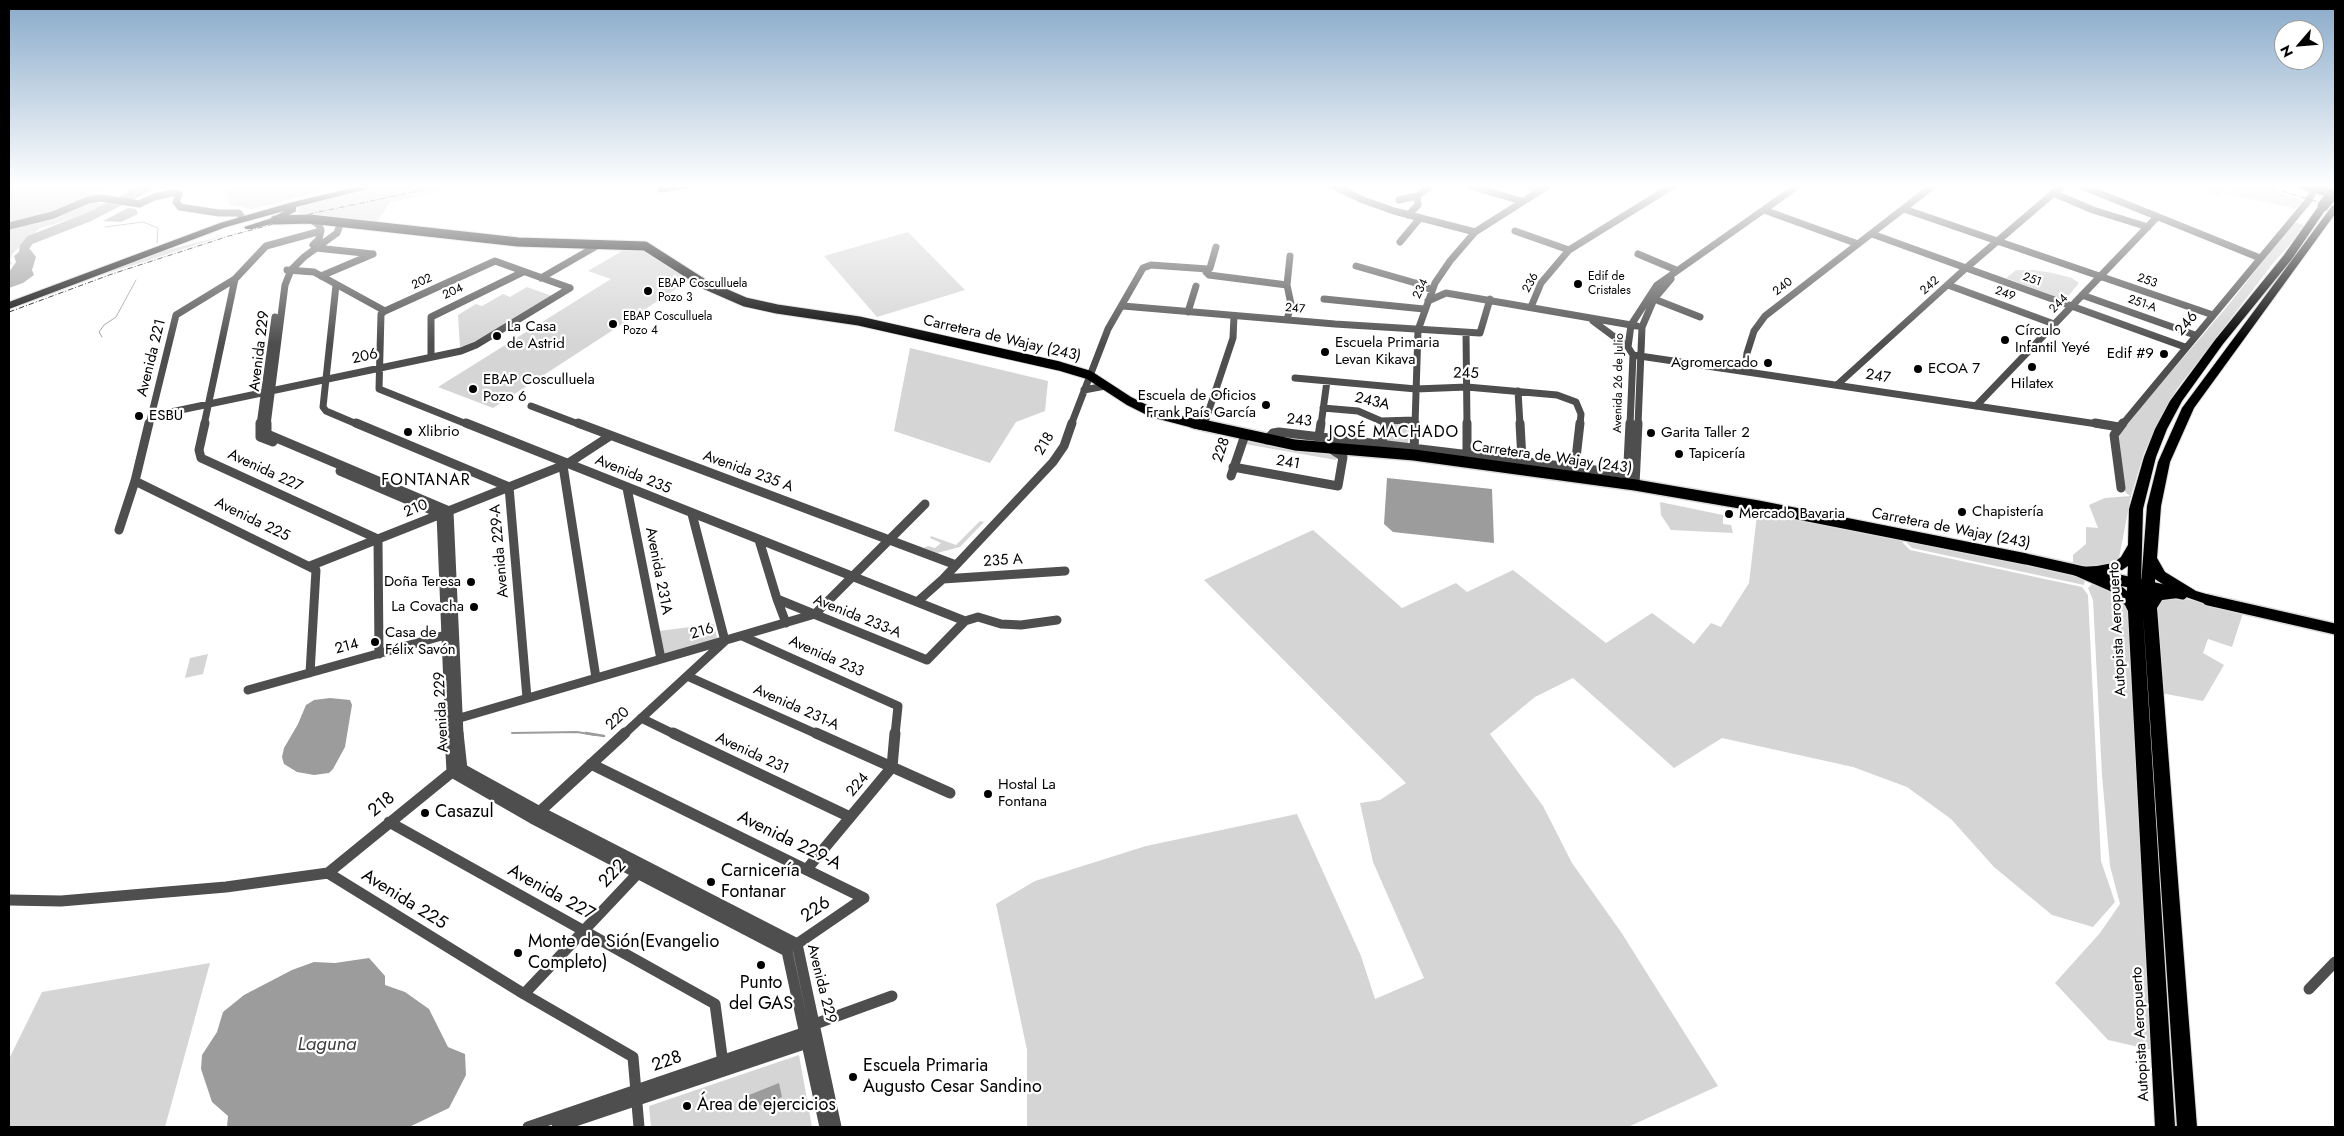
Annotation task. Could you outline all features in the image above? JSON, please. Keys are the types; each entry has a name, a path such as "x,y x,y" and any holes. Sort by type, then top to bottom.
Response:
{"highway":[{"path":"9,304 178,238"},
{"path":"9,304 188,238"},
{"path":"144,254 206,238"},
{"name":"Autopista Aeropuerto","path":"2187,1127 2141,584 2133,548 2136,509 2142,480 2161,429 2176,401 2214,349 2288,257 2306,238"},
{"name":"Autopista Aeropuerto","path":"2141,584 2149,555 2154,506 2164,462 2188,408 2314,238"},
{"path":"2072,569 2097,571 2117,567 2126,560 2133,548"},
{"path":"2149,555 2160,575 2169,582 2192,594 2215,602"},
{"path":"2072,569 2116,588 2130,602 2143,611 2159,595 2181,594"},
{"name":"Autopista Aeropuerto","path":"2143,611 2164,1127"}],"main road":[{"name":"Carretera de Wajay (243)","path":"481,238 518,242 638,245 652,248 690,276 720,292 745,302 777,309 859,320 1059,366 1088,375 1153,413 1267,440 1330,448 1414,451 1630,481 2072,569 2335,629"}],"street":[{"path":"235,280 266,246 293,238"},
{"name":"Avenida 229","path":"314,247 319,238"},
{"name":"Avenida 229","path":"329,238 314,247 289,270 279,286 268,392 259,431 260,437 316,457 445,512 453,720 457,771 536,815 641,869 797,944 813,1033 825,1127"},
{"path":"1400,242 1403,238"},
{"name":"234","path":"1414,451 1418,330 1424,309 1434,287 1450,262 1470,238"},
{"path":"1533,238 1569,250"},
{"name":"236","path":"1531,307 1542,283 1569,250 1588,238"},
{"name":"Avenida 26 de Julio","path":"1630,481 1637,355 1641,343 1642,327 1651,298 1657,285 1676,270 1725,238"},
{"name":"Avenida 26 de Julio","path":"1630,481 1634,423 1641,368 1637,355 1628,347 1634,317 1674,277 1729,238"},
{"path":"1841,238 1858,244"},
{"name":"240","path":"1744,371 1747,353 1754,332 1765,316 1866,238"},
{"name":"251","path":"1883,238 2185,347"},
{"name":"253","path":"1988,238 2213,315"},
{"name":"242","path":"1837,385 2000,238"},
{"name":"244","path":"1976,406 2137,238"},
{"path":"2210,238 2260,258"},
{"name":"246","path":"2118,427 2276,238"},
{"path":"539,277 597,244"},
{"path":"314,247 373,254 321,276"},
{"path":"1216,247 1207,274 1287,285"},
{"path":"1638,254 1676,270"},
{"path":"1287,320 1291,304 1287,285 1290,256"},
{"path":"495,261 570,288"},
{"name":"202","path":"385,311 495,261"},
{"name":"218","path":"916,602 943,579 1054,462 1064,446 1088,375 1108,328 1146,266 1208,269"},
{"path":"1356,266 1434,287 1446,293 1642,327"},
{"path":"289,270 314,272 385,311"},
{"name":"204","path":"431,357 431,317 523,272"},
{"name":"Avenida 227","path":"235,280 200,450 202,459 378,539"},
{"name":"Avenida 221","path":"119,530 135,481 176,315 235,280"},
{"name":"Avenida 229-A","path":"336,285 323,407 326,411 509,487 527,698"},
{"name":"249","path":"1948,285 2054,324"},
{"path":"1188,312 1196,286"},
{"name":"206","path":"152,416 327,380 468,348 570,288"},
{"path":"1428,301 1446,293"},
{"name":"251-A","path":"2082,295 2195,335"},
{"path":"1651,298 1700,317"},
{"path":"1324,299 1424,309"},
{"path":"1467,453 1466,333 1480,333 1490,300"},
{"name":"247","path":"1123,306 1466,333"},
{"name":"Avenida 235","path":"385,311 381,314 379,389 565,465 965,621 978,617 1001,624 1057,620"},
{"path":"1204,426 1232,338 1234,316"},
{"path":"1584,317 1610,332 1628,347"},
{"path":"1612,322 1634,317"},
{"path":"1641,343 1662,359"},
{"name":"247","path":"1637,355 2118,427"},
{"path":"1641,368 1651,360 1662,359"},
{"name":"245","path":"1295,378 1416,388 1466,386 1557,395 1576,402 1581,414 1576,467"},
{"path":"1319,437 1327,381"},
{"path":"1084,390 1105,386"},
{"path":"1518,391 1522,460"},
{"name":"Avenida 235 A","path":"531,406 956,565"},
{"name":"243A","path":"1323,408 1358,412 1385,422 1415,420"},
{"path":"1382,444 1385,422"},
{"path":"2118,427 2114,435 2121,488"},
{"name":"243","path":"1267,440 1273,433 1279,432 1382,444 1414,451 1467,453 1576,467 1630,481"},
{"name":"228","path":"1232,472 1245,435"},
{"name":"210","path":"310,566 565,465 610,436"},
{"path":"1330,448 1343,457 1358,449"},
{"name":"241","path":"1232,472 1338,486 1343,457"},
{"path":"565,465 596,678"},
{"name":"Avenida 225","path":"135,481 310,566"},
{"name":"Avenida 231A","path":"627,488 661,659"},
{"name":"216","path":"453,720 815,614 925,504"},
{"path":"692,514 725,641"},
{"path":"378,539 379,654"},
{"path":"759,540 786,623"},
{"path":"310,566 316,570 310,673"},
{"name":"235 A","path":"943,579 1065,571"},
{"name":"Avenida 233-A","path":"777,599 927,660 965,621"},
{"name":"214","path":"248,690 450,634"},
{"name":"Avenida 233","path":"742,636 898,706 892,767"},
{"name":"220","path":"536,815 725,641"},
{"name":"Avenida 231-A","path":"687,676 950,793"},
{"name":"Avenida 231","path":"641,718 850,817"},
{"name":"Avenida 229-A","path":"591,764 864,898"},
{"name":"224","path":"807,869 892,767"},
{"name":"218","path":"328,873 389,822 457,771"},
{"name":"Avenida 227","path":"389,822 715,1004 724,1066"},
{"name":"Avenida 229","path":"641,869 787,951 813,1033 836,1127"},
{"name":"222","path":"524,994 641,869"},
{"path":"9,900 61,901 226,887 328,873"},
{"name":"Avenida 225","path":"328,873 524,994 633,1057 639,1127"},
{"name":"226","path":"787,951 864,898"},
{"path":"2309,989 2335,962"},
{"name":"228","path":"528,1127 550,1125 724,1066 813,1033 892,996"}],"shaded area":[{"path":"9,238 29,238 13,253 10,260 12,263 9,266"},
{"path":"217,238 99,276 9,310 9,308 144,256"},
{"path":"887,238 914,238 965,290 877,317 824,256"},
{"path":"2281,238 2296,238 2274,262 2177,389 2163,413 2144,453 2131,496 2119,558 2114,564 2107,567 2078,567 2049,560 2073,562 2073,555 2086,544 2086,527 2098,528 2089,505 2105,498 2130,496 2125,492 2118,437 2121,430 2225,309"},
{"path":"617,246 642,249 671,266 669,269 675,269 690,280 493,408 438,387 611,279 588,271 622,251 612,250"},
{"path":"2016,270 2053,273 2072,278 2079,283 2065,300 2006,278"},
{"path":"527,287 552,296 467,346 460,347 458,315 476,304 482,306 503,294 510,297"},
{"path":"910,348 1048,381 1045,411 1016,422 990,463 894,431"},
{"path":"1410,422 1408,444 1387,441 1389,424"},
{"path":"1246,437 1330,451 1335,455 1336,460 1245,444"},
{"path":"1660,502 1723,515 1723,524 1731,525 1733,533 1671,530 1661,515"},
{"path":"1758,506 1899,534 1903,543 1910,550 2082,587 2088,595 2101,861 2115,902 2093,927 2052,915 1994,867 1951,819 1907,787 1853,767 1722,738 1674,768 1573,678 1535,697 1490,734 1543,806 1572,863 1621,932 1718,1086 1628,1127 1027,1127 1027,1050 996,904 1035,881 1146,846 1297,814 1361,956 1375,999 1424,978 1373,862 1360,803 1380,800 1406,783 1204,580 1313,530 1402,608 1456,583 1467,592 1513,570 1606,643 1652,613 1694,644 1711,623 1721,627 1749,583"},
{"path":"980,521 984,522 960,547 937,553 924,548 928,546 935,548 941,543 930,538 931,536 956,545"},
{"path":"1909,539 2072,574 2085,578 2084,585 1912,548 1907,543"},
{"path":"2094,582 2103,583 2132,610 2152,1050 2108,1040 2055,983 2100,933 2120,904 2110,866 2102,775 2093,600 2088,588"},
{"path":"2167,597 2183,598 2243,613 2232,647 2208,639 2203,653 2224,665 2203,701 2161,693 2154,608 2157,601"},
{"path":"714,624 717,638 664,654 659,631"},
{"path":"208,654 203,674 185,678 190,658"},
{"path":"210,963 165,1127 9,1127 9,1059 42,992"},
{"path":"799,1055 812,1127 651,1127 649,1106"}],"water":[{"path":"24,248 30,249 36,257 32,270 34,275 23,283 9,288 9,272 16,262 14,256"},
{"path":"1387,478 1492,489 1494,543 1393,532 1384,524"},
{"path":"330,698 350,700 352,705 345,747 329,773 314,775 297,772 284,764 282,757 284,748 298,724 306,705 314,700"},
{"name":"Laguna","path":"369,958 385,976 385,985 405,992 429,1009 448,1047 465,1054 466,1075 449,1108 409,1127 227,1127 228,1116 212,1102 201,1069 202,1055 217,1032 223,1012 244,995 292,970 314,962 335,963"},
{"path":"779,1083 782,1097 777,1099 778,1106 772,1108 757,1104 746,1109 744,1097"}],"waterway":[{"path":"9,279 18,273 22,265 24,248 30,240 35,238"},
{"path":"157,238 157,243"},
{"path":"102,337 99,332 104,325 116,317 136,280"},
{"path":"512,733 577,732 595,735"},
{"path":"586,733 604,736"}],"railway":[{"path":"9,312 112,274 223,238"}],"place":[{"name":"Edif de Cristales","path":"1578,284"},
{"name":"EBAP Cosculluela Pozo 3","path":"648,291"},
{"name":"EBAP Cosculluela Pozo 4","path":"613,324"},
{"name":"La Casa de Astrid","path":"497,336"},
{"name":"Círculo Infantil Yeyé","path":"2005,340"},
{"name":"Escuela Primaria Levan Kikava","path":"1325,352"},
{"name":"Edif #9","path":"2164,354"},
{"name":"Agromercado","path":"1768,363"},
{"name":"Hilatex","path":"2032,367"},
{"name":"ECOA 7","path":"1918,369"},
{"name":"EBAP Cosculluela Pozo 6","path":"473,389"},
{"name":"Escuela de Oficios Frank País García","path":"1266,405"},
{"name":"ESBU","path":"139,416"},
{"name":"Xlibrio","path":"408,432"},
{"name":"Garita Taller 2","path":"1651,433"},
{"name":"Tapicería","path":"1679,454"},
{"name":"Chapistería","path":"1962,512"},
{"name":"Mercado Bavaria","path":"1729,514"},
{"name":"Doña Teresa","path":"471,582"},
{"name":"La Covacha","path":"474,607"},
{"name":"Casa de Félix Savón","path":"375,642"},
{"name":"Hostal La Fontana","path":"988,794"},
{"name":"Casazul","path":"425,813"},
{"name":"Carnicería Fontanar","path":"711,882"},
{"name":"Monte de Sión(Evangelio Completo)","path":"518,953"},
{"name":"Punto del GAS","path":"761,965"},
{"name":"Escuela Primaria Augusto Cesar Sandino","path":"853,1077"},
{"name":"Área de ejercicios","path":"687,1106"}],"district":[{"name":"JOSÉ MACHADO","path":"1394,433"},
{"name":"FONTANAR","path":"426,481"}]}
